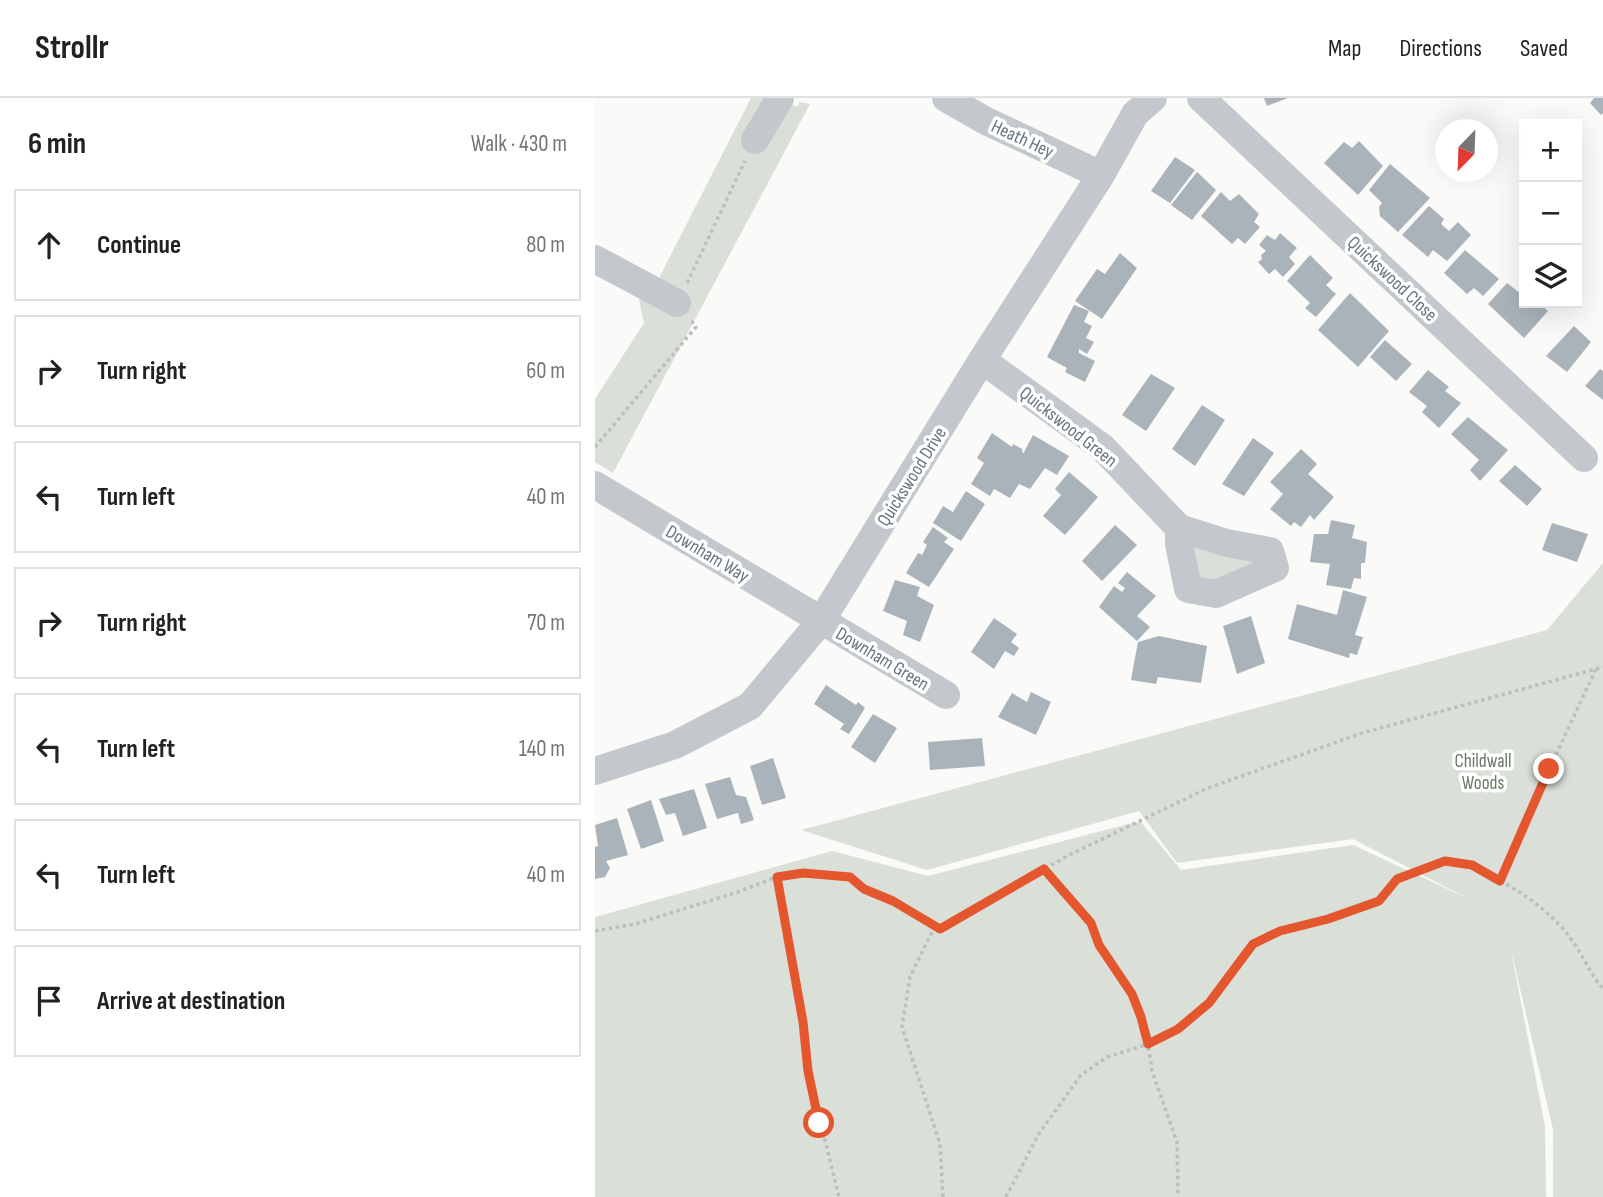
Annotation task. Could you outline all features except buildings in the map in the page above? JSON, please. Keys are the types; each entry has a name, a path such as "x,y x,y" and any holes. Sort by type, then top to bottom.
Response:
{"street":[{"path":"755,140 780,98"},
{"name":"Heath Hey","path":"946,98 986,121 1101,175"},
{"name":"Quickswood Close","path":"1201,98 1584,458"},
{"name":"Quickswood Drive","path":"595,771 675,745 750,706 821,621 982,360 1101,175 1142,103"},
{"path":"595,258 677,303"},
{"name":"Quickswood Green","path":"982,360 1102,447 1179,528"},
{"name":"Downham Way","path":"595,485 821,621"},
{"name":"Downham Green","path":"821,621 946,695"}],"path":[{"path":"943,1197 940,1144 902,1027 910,977 931,934 1069,855 1208,788 1362,733 1603,667"},
{"path":"1500,881 1595,669"},
{"path":"1006,1197 1038,1135 1080,1075 1107,1057 1148,1044 1178,1029 1209,1003 1253,944 1280,931 1328,919 1379,901 1397,879 1445,861 1472,865 1524,894 1545,912 1573,943 1603,989"},
{"path":"1044,869 1091,923 1099,945 1132,994 1141,1017 1152,1071 1177,1142 1178,1197"},
{"path":"595,931 635,924 777,877 803,873 850,877 864,889 893,901 940,929"},
{"path":"777,877 803,1022 808,1071 839,1197"}],"green space":[{"path":"751,98 778,98 797,107 800,102 810,104 613,473 595,462 595,399 644,323 639,300 659,278"},
{"path":"1179,528 1275,568 1188,589"},
{"name":"Childwall Woods","path":"1603,563 1603,1197 1553,1197 1553,1129 1510,946 1545,1126 1546,1197 595,1197 595,917 832,851 928,876 1140,821 1181,870 1353,845 1471,900 1353,839 1177,863 1139,811 927,870 801,830 1547,630"}],"route":[{"path":"819,1123 777,877 803,873 850,877 864,889 893,901 940,929 1044,869 1091,923 1099,945 1132,994 1148,1044 1178,1029 1209,1003 1253,944 1280,931 1328,919 1379,901 1397,879 1445,861 1472,865 1500,881 1549,769"}]}
